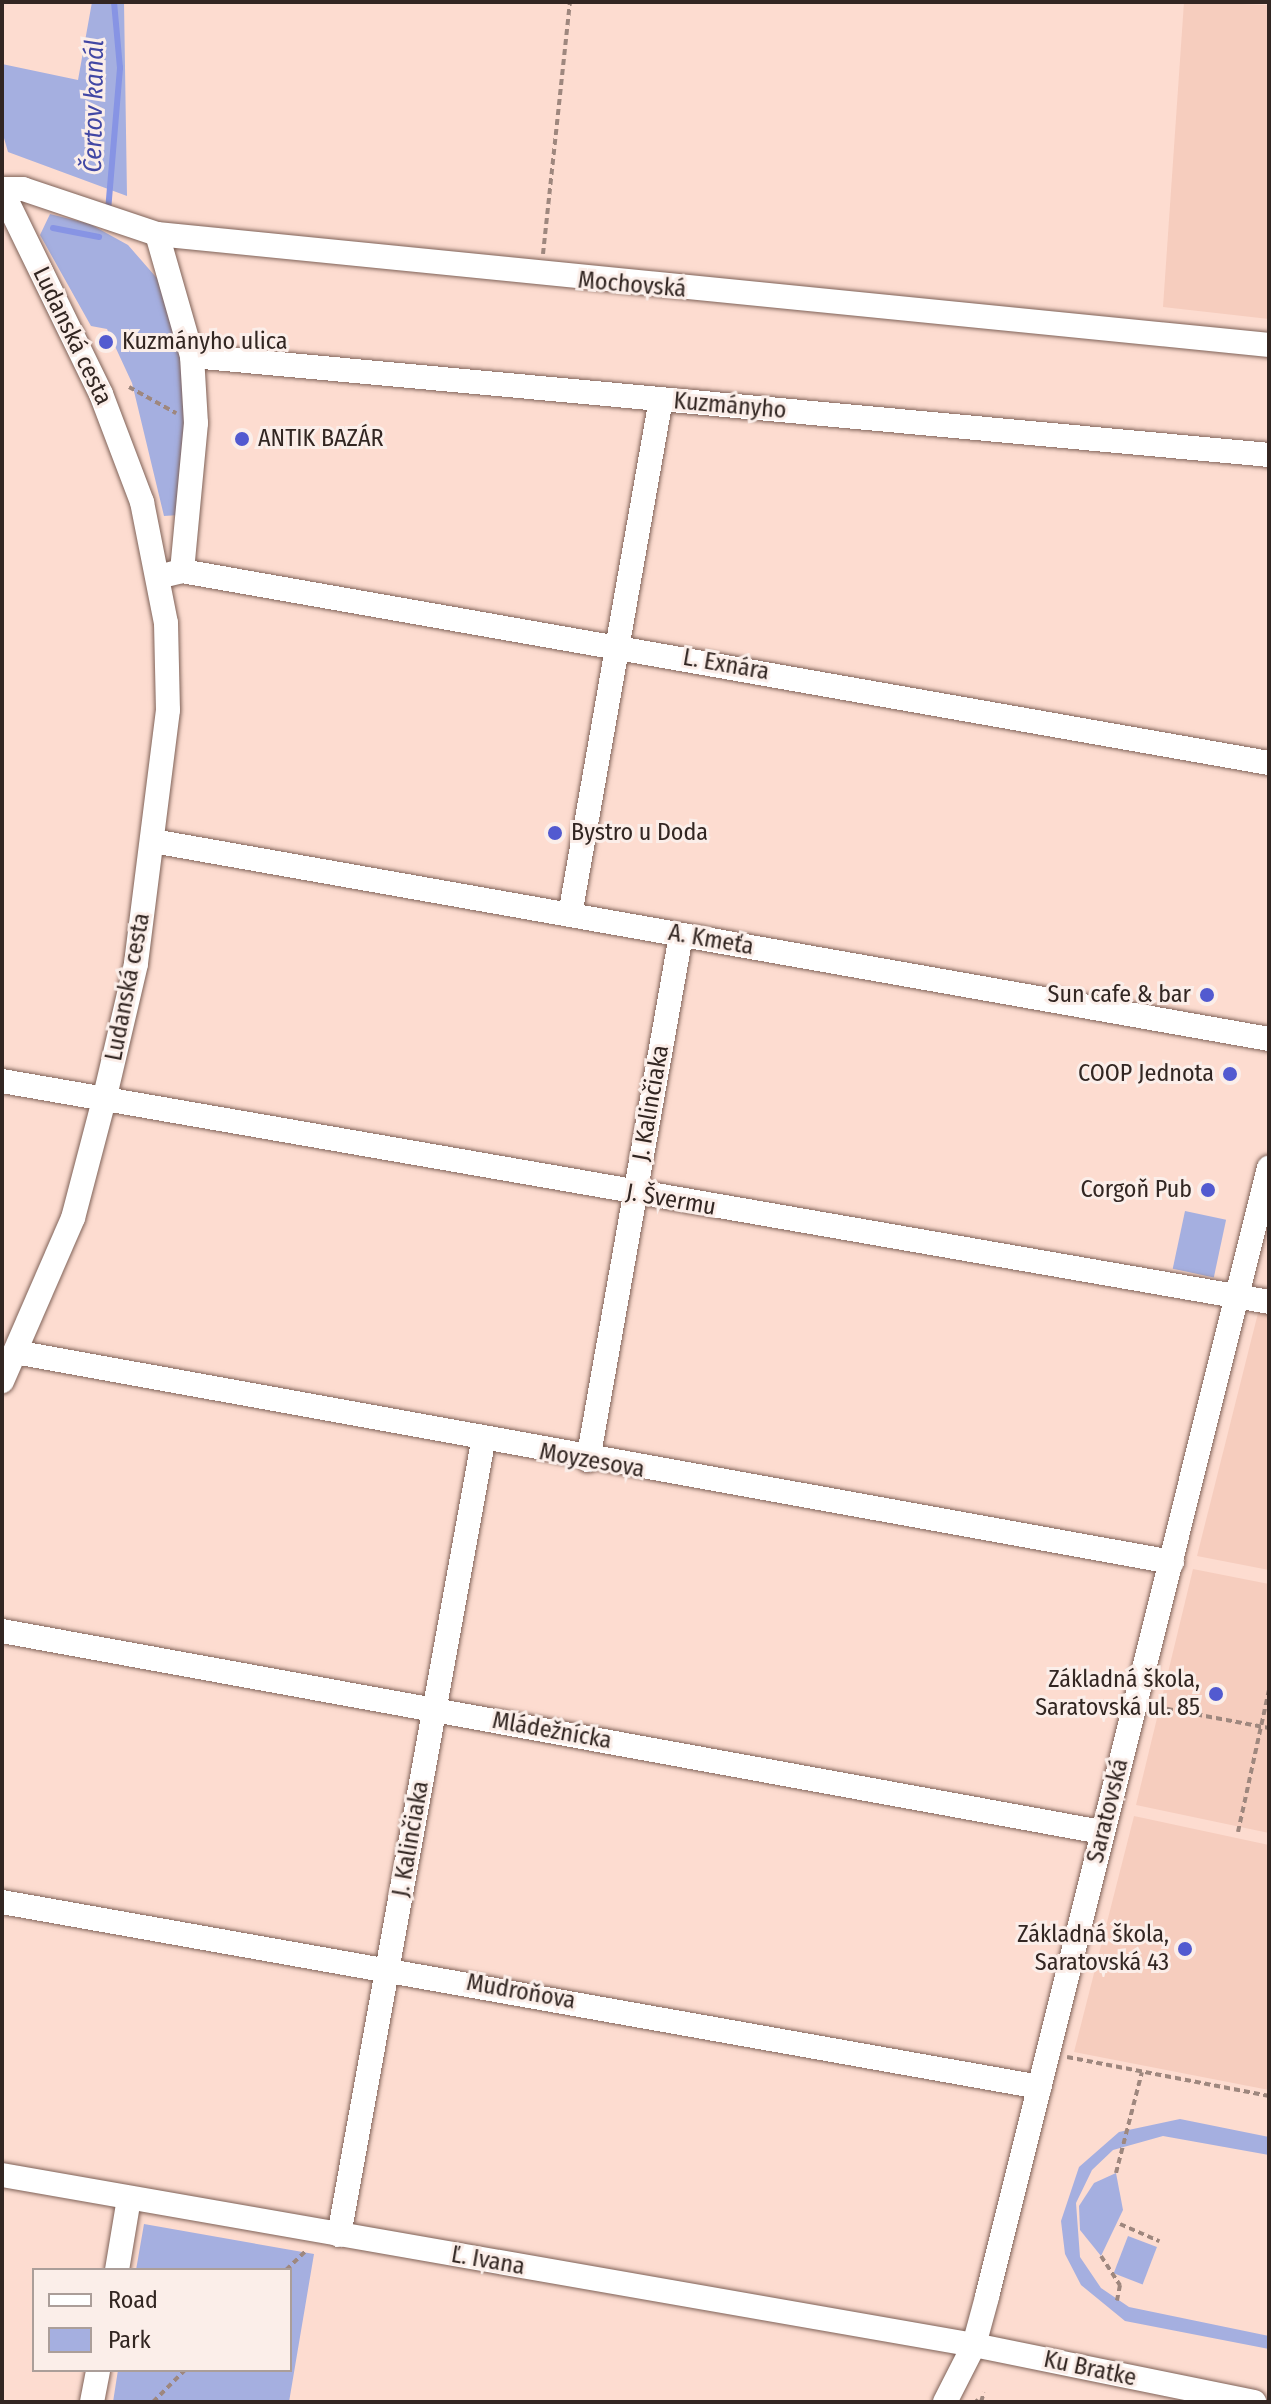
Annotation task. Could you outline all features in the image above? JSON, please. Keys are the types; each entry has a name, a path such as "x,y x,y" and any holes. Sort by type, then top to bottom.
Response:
{"street":[{"name":"Mochovská","path":"2,190 23,189 157,234 539,276 1269,345"},
{"name":"Ludanská cesta","path":"2,190 115,425 171,574"},
{"name":"Ludanská cesta","path":"2,1381 73,1218 104,1100 153,841 168,710 171,574 196,423 192,356 157,234"},
{"name":"Kuzmányho","path":"192,356 1269,455"},
{"path":"570,915 661,399"},
{"name":"L. Exnára","path":"171,574 617,645 1269,763"},
{"name":"A. Kmeťa","path":"153,841 1269,1039"},
{"name":"J. Kalinčiaka","path":"588,1460 681,935"},
{"name":"J. Švermu","path":"2,1081 635,1194 1269,1302"},
{"name":"Saratovská","path":"945,2402 974,2345 1269,1168"},
{"name":"Moyzesova","path":"15,1352 483,1442 1172,1562"},
{"name":"J. Kalinčiaka","path":"339,2235 483,1442"},
{"name":"Mládežnícka","path":"2,1631 1102,1832"},
{"name":"Mudroňova","path":"2,1902 388,1968 1040,2087"},
{"name":"Ľ. Ivana","path":"2,2175 974,2345"},
{"path":"117,2268 129,2198"},
{"name":"Ku Bratke","path":"974,2345 1254,2402"},
{"path":"92,2402 98,2372"}],"path":[{"path":"539,276 570,2"},
{"path":"1238,1832 1269,1690"},
{"path":"1157,1707 1269,1728"},
{"path":"1049,2053 1269,2096"},
{"path":"1116,2173 1142,2072"},
{"path":"1120,2224 1159,2241"},
{"path":"288,2268 307,2250"},
{"path":"1101,2256 1120,2285 1117,2301"},
{"path":"153,2402 183,2372"},
{"path":"978,2401 984,2392"}],"shaded area":[{"path":"1184,2 1269,5 1269,319 1163,307"},
{"path":"1260,1305 1269,1307 1269,1570 1197,1556"},
{"name":"Základná škola, Saratovská ul. 85","path":"1193,1569 1269,1584 1269,1833 1136,1805"},
{"name":"Základná škola, Saratovská 43","path":"1134,1816 1269,1845 1269,2090 1074,2052"}],"green space":[{"path":"92,2 124,2 127,196 8,152 2,131 2,64 78,80"},
{"path":"50,214 90,224 128,245 162,284 182,347 188,424 179,515 164,516 132,383 107,329 91,326 40,235"},
{"path":"1185,1211 1226,1220 1214,1277 1173,1269"},
{"path":"1180,2119 1269,2137 1269,2155 1163,2136 1113,2150 1092,2170 1076,2203 1080,2257 1101,2288 1129,2307 1269,2336 1269,2349 1125,2321 1081,2285 1065,2254 1061,2221 1079,2167 1119,2132"},
{"path":"1116,2173 1123,2210 1101,2256 1080,2230 1079,2206 1094,2183"},
{"path":"144,2224 314,2254 289,2402 113,2402 118,2372 292,2372 292,2268 136,2268"},
{"path":"1128,2236 1157,2247 1143,2284 1114,2273"}],"waterway":[{"name":"Čertov kanál","path":"108,211 120,68 114,2"},
{"name":"Čertov kanál","path":"53,228 99,237"}],"place":[{"name":"Kuzmányho ulica","path":"106,342"},
{"name":"ANTIK BAZÁR","path":"242,439"},
{"name":"Bystro u Doda","path":"555,833"},
{"name":"Sun cafe & bar","path":"1207,995"},
{"name":"COOP Jednota","path":"1230,1074"},
{"name":"Corgoň Pub","path":"1208,1190"},
{"name":"Základná škola, Saratovská ul. 85","path":"1216,1694"},
{"name":"Základná škola, Saratovská 43","path":"1185,1949"}]}
